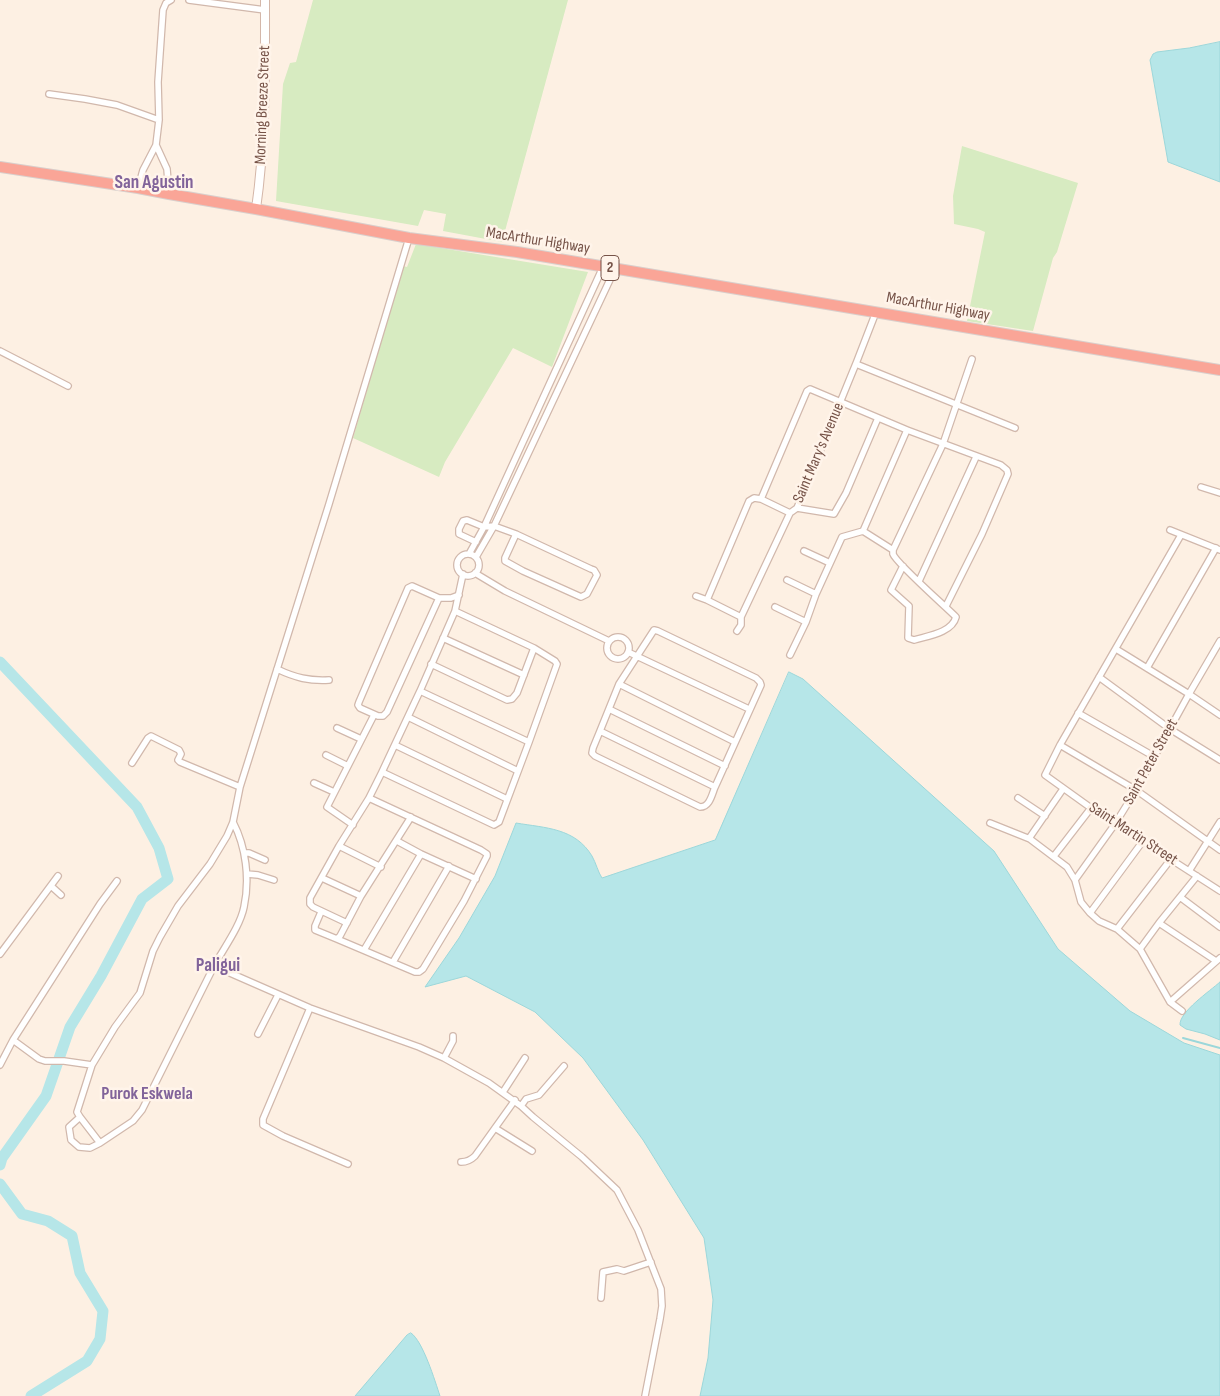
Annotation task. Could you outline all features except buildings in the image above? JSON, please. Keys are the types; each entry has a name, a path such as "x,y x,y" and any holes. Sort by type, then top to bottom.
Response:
{"highway":[{"name":"MacArthur Highway","path":"0,166 138,188 409,238 517,252 1220,370"}],"main road":[{"name":"Morning Breeze Street","path":"256,209 260,180 264,112 264,0"}],"street":[{"path":"138,188 143,170 156,145 159,120 158,82 163,10 166,3 171,0"},
{"path":"189,0 265,10"},
{"path":"48,94 117,105 159,120"},
{"path":"156,145 167,169 169,194"},
{"path":"100,1143 77,1112 92,1065 115,1027 140,992 153,951 165,927 178,906 210,864 233,822 240,787 329,504 409,238"},
{"path":"470,554 603,267"},
{"path":"476,557 494,526 616,269"},
{"path":"595,285 606,289"},
{"name":"Saint Mary's Avenue","path":"737,631 741,625 741,617 790,513 797,508 876,312"},
{"path":"579,319 590,323"},
{"path":"0,350 68,386"},
{"path":"903,566 891,590 908,606 908,638 914,640 947,629 956,617 903,566 894,555 894,550 943,444 972,359"},
{"path":"856,364 1015,428"},
{"path":"761,499 808,389 907,430 1004,466 1008,474 982,534 946,606"},
{"path":"542,401 551,406"},
{"path":"797,508 834,514 846,493 878,418"},
{"path":"863,531 907,430"},
{"path":"919,581 976,457"},
{"path":"1201,487 1220,493"},
{"path":"707,600 748,502 754,498 761,499 790,513"},
{"path":"476,542 459,534 459,528 463,521 467,520 484,527 494,526 516,534 594,570 596,575 587,594 582,597 505,561 516,534"},
{"path":"1147,668 1218,549 1170,530"},
{"path":"790,655 842,537 863,531 894,550"},
{"path":"1181,535 1060,745 1136,790 1220,850"},
{"path":"804,551 830,564"},
{"path":"464,554 476,557 479,565 476,573 470,575 460,572 457,566 459,559 464,554"},
{"path":"476,573 505,591 609,641"},
{"path":"347,923 313,907 310,904 310,898 369,798 395,745 454,611 463,574"},
{"path":"787,580 816,594"},
{"path":"439,598 387,712 383,716 378,716 360,708 359,702 408,588 412,586 439,598 451,598 458,595"},
{"path":"696,596 741,617"},
{"path":"775,607 806,622"},
{"path":"382,772 494,824 499,822 557,664 534,648 454,611"},
{"path":"654,630 759,680 760,685 725,766 708,804 704,807 700,807 592,753 619,684 637,657 654,630"},
{"path":"614,637 624,639 628,645 626,655 620,659 612,658 607,652 609,641 614,637"},
{"path":"443,638 524,674"},
{"name":"Saint Peter Street","path":"1075,880 1116,824 1220,640"},
{"path":"432,664 507,700 512,700 517,693 534,648"},
{"path":"1116,649 1220,715"},
{"path":"628,652 749,709"},
{"path":"277,669 303,679 329,680"},
{"path":"1099,677 1170,729 1220,760"},
{"path":"619,684 735,742"},
{"path":"420,691 529,742"},
{"path":"609,709 725,766"},
{"path":"1078,713 1155,757"},
{"path":"353,825 327,807 374,715"},
{"path":"408,717 518,770"},
{"path":"337,728 362,740"},
{"path":"600,731 715,787"},
{"path":"132,763 151,736 179,750 178,760 180,762 240,787"},
{"path":"395,745 507,799"},
{"name":"Saint Martin Street","path":"1060,745 1045,774 1046,777 1220,891"},
{"path":"326,755 348,766"},
{"path":"314,783 334,792"},
{"path":"1030,839 1030,836 1063,789"},
{"path":"321,912 315,930 414,972 419,972 423,969 476,879 486,858 487,854 481,850 369,798"},
{"path":"1018,798 1044,816"},
{"path":"1054,856 1091,808"},
{"path":"337,939 361,896 411,817"},
{"path":"80,1118 69,1127 71,1140 79,1148 90,1148 132,1121 142,1110 244,910 247,893 247,874 244,853 233,822"},
{"path":"1189,871 1220,822"},
{"path":"990,823 1030,839 1067,867 1075,880 1081,902 1099,921 1117,929 1140,949 1170,1002 1182,1011"},
{"path":"397,841 476,879"},
{"path":"1090,913 1143,841"},
{"path":"339,846 381,867"},
{"path":"244,853 249,853 265,860"},
{"path":"364,950 421,854"},
{"path":"1117,929 1170,859"},
{"path":"392,962 448,866"},
{"path":"247,874 274,880"},
{"path":"0,954 58,876"},
{"path":"1140,949 1197,876"},
{"path":"322,878 361,896"},
{"path":"0,1065 12,1040 100,904 117,881"},
{"path":"51,886 61,895"},
{"path":"1180,897 1220,927"},
{"path":"1159,923 1218,959 1170,1002"},
{"path":"214,966 310,1008 418,1047 463,1067 515,1100 582,1157 617,1190 638,1230 661,1289 662,1306 645,1396"},
{"path":"258,1034 278,995"},
{"path":"310,1008 263,1119 263,1125 283,1136 348,1164"},
{"path":"444,1058 453,1041 453,1036"},
{"path":"12,1040 45,1061 64,1061 92,1065"},
{"path":"503,1092 525,1058"},
{"path":"522,1106 526,1099 539,1095 564,1066"},
{"path":"461,1162 472,1159 515,1100"},
{"path":"495,1128 532,1152"},
{"path":"601,1298 603,1272 617,1269 624,1271 651,1262"}],"green space":[{"path":"313,0 568,0 502,242 443,231 446,214 424,210 418,226 276,201 283,84 290,63 296,62"},
{"path":"962,146 1078,183 1057,252 1053,258 1033,331 967,321 985,232 954,224 953,196"},
{"path":"416,244 588,272 552,367 513,348 445,462 439,477 353,438 403,266 407,267"}],"water":[{"path":"1220,42 1220,182 1168,162 1150,60 1153,54 1157,52"},
{"path":"789,672 803,679 994,851 1058,949 1130,1011 1184,1043 1220,1055 1220,1396 700,1396 708,1358 713,1300 704,1238 643,1140 583,1058 535,1012 466,976 425,987 459,938 495,876 516,823 549,828 577,840 592,856 602,878 715,840"},
{"path":"1220,982 1220,1040 1186,1029 1180,1025 1184,1014"},
{"path":"411,1333 424,1352 440,1396 355,1396 407,1335"}],"waterway":[{"path":"0,662 137,807 159,848 168,879 142,899 101,976 70,1027 46,1096 2,1158 0,1165"},
{"path":"1183,1038 1220,1048"},
{"path":"0,1184 22,1214 48,1221 72,1236 80,1273 103,1311 100,1339 87,1361 31,1396"}],"district":[{"name":"San Agustin","path":"154,183"},
{"name":"Paligui","path":"218,966"},
{"name":"Purok Eskwela","path":"147,1094"}]}
